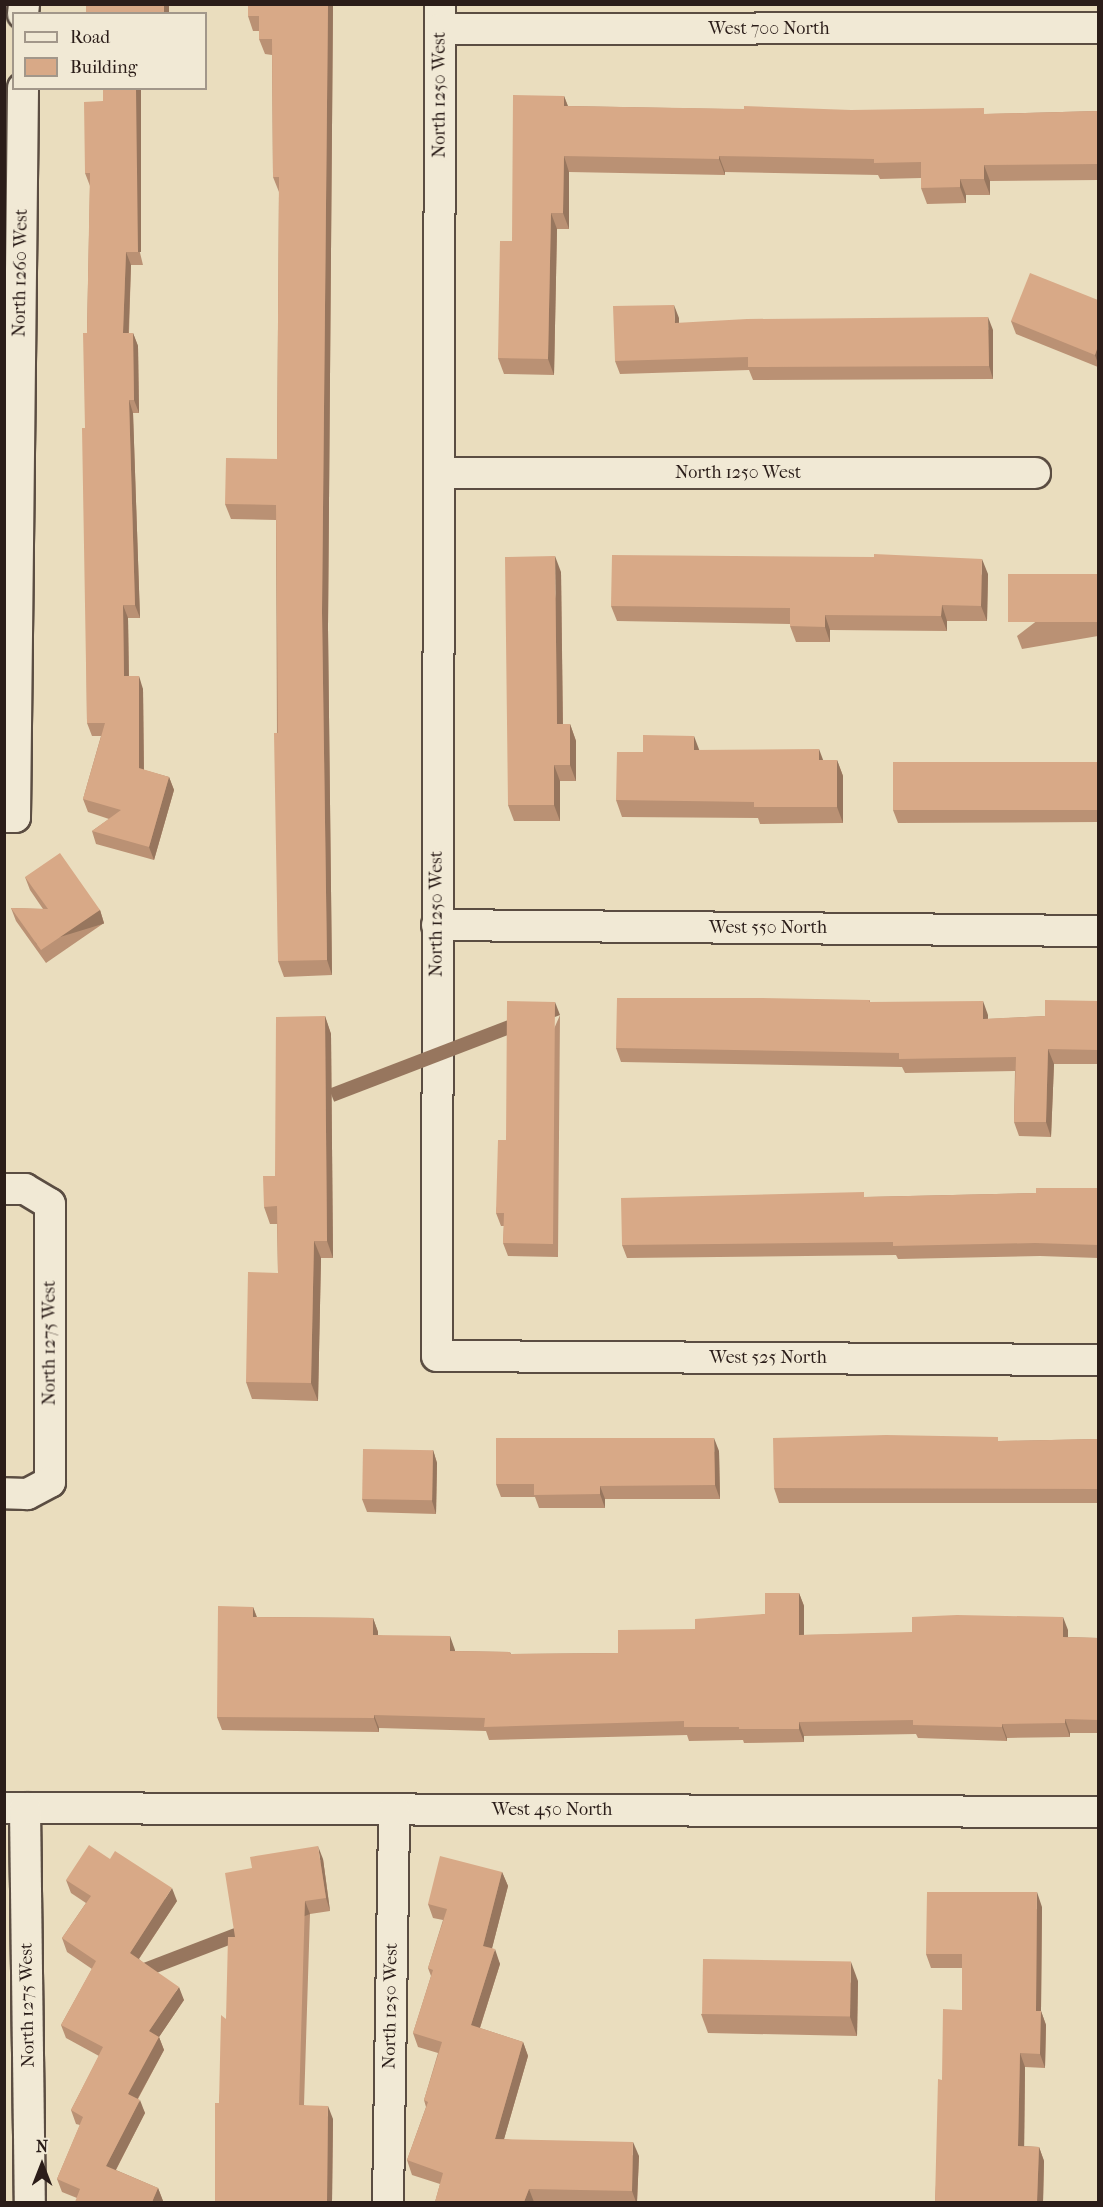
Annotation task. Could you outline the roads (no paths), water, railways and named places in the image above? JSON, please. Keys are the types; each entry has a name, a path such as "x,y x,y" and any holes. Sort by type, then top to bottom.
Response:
{"street":[{"name":"West 700 North","path":"440,17 1098,28"},
{"name":"North 1250 West","path":"437,1356 440,17"},
{"name":"North 1260 West","path":"10,817 23,90"},
{"name":"North 1250 West","path":"440,473 1035,473"},
{"name":"West 550 North","path":"437,925 1098,931"},
{"name":"North 1275 West","path":"4,1189 25,1189 50,1204 50,1482 27,1494 4,1493"},
{"name":"West 525 North","path":"437,1356 1098,1360"},
{"name":"North 1275 West","path":"15,1808 30,2202"},
{"name":"West 450 North","path":"15,1808 1098,1812"},
{"name":"North 1250 West","path":"388,2202 394,1810"}]}
